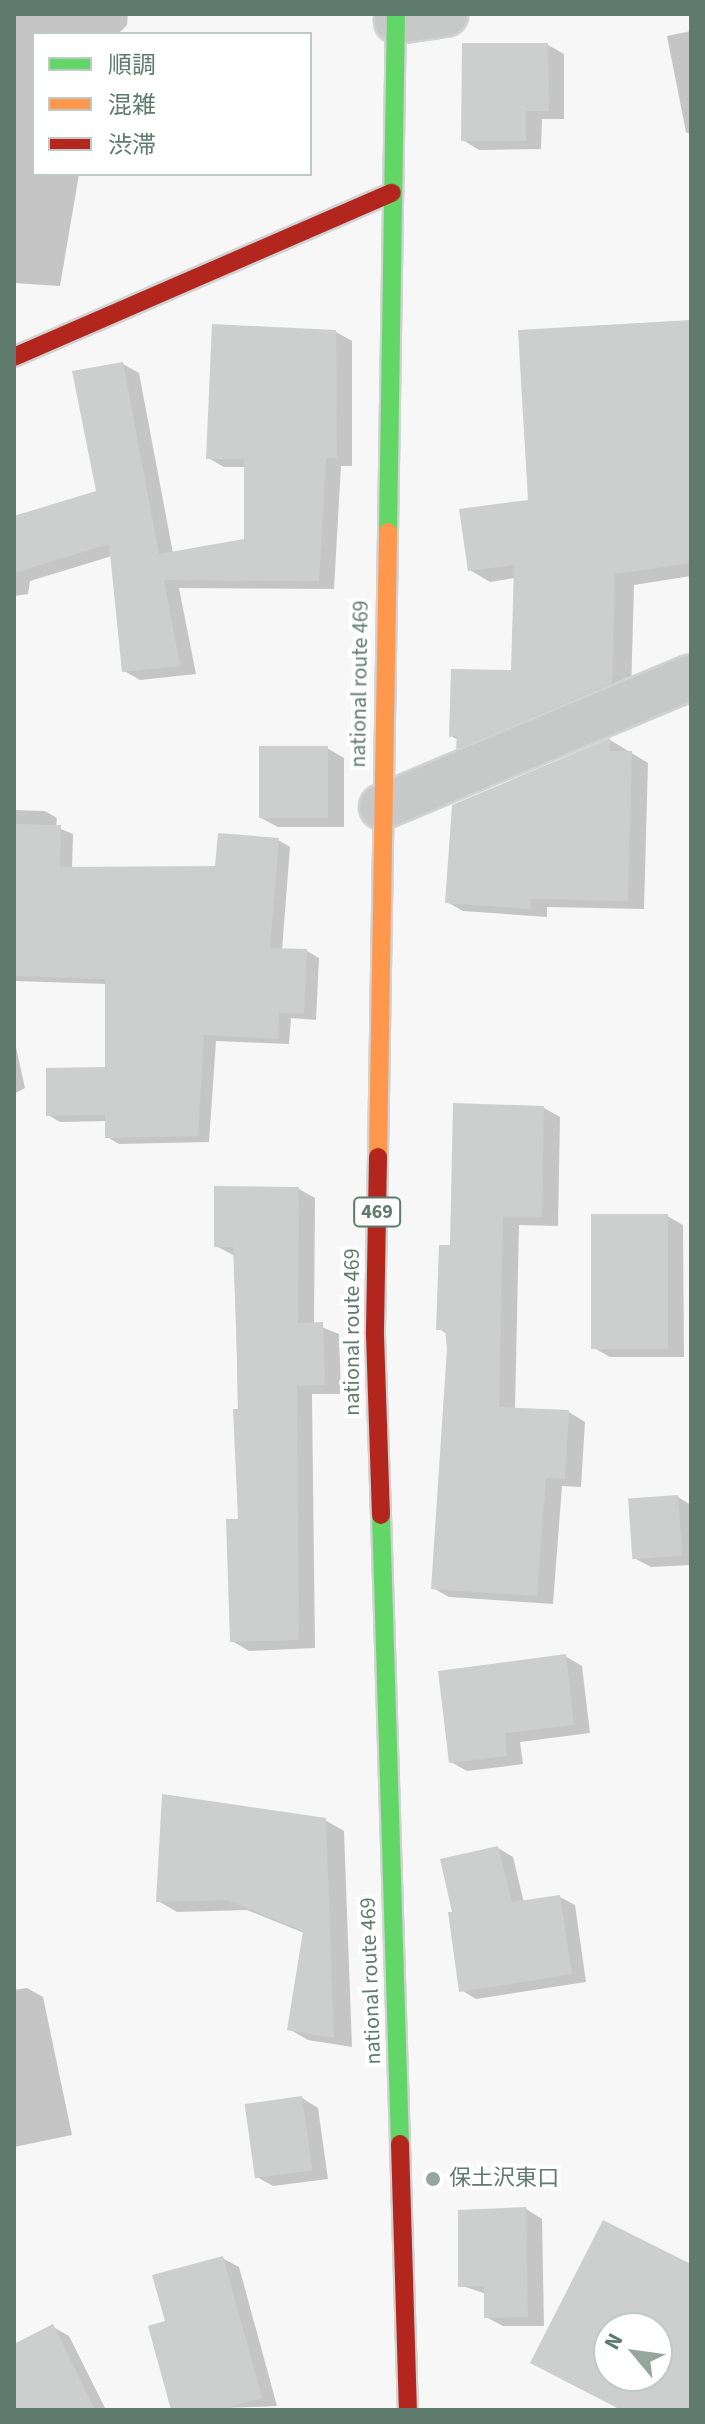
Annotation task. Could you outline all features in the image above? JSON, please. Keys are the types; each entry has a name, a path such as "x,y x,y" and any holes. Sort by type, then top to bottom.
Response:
{"main road":[{"name":"national route 469","path":"396,18 375,1335 408,2410"},
{"path":"14,357 392,193"}],"street":[{"path":"396,18 445,14"},
{"path":"382,807 691,677"}],"building":[{"path":"462,43 548,43 549,111 526,111 526,141 461,141"},
{"path":"691,320 691,563 615,574 612,683 456,749 457,735 449,737 451,669 511,670 514,565 468,571 459,509 528,500 518,330"},
{"path":"212,324 336,330 337,458 326,458 319,581 164,580 180,666 122,672 109,544 14,573 14,516 96,491 72,371 123,362 159,554 244,539 244,459 206,459"},
{"path":"610,738 610,751 632,751 628,901 531,899 531,909 445,903 452,805"},
{"path":"259,746 328,746 328,818 259,818"},
{"path":"14,824 61,825 60,867 215,866 218,833 279,838 270,948 307,949 304,1014 279,1013 278,1039 204,1035 198,1136 105,1138 105,1115 46,1116 46,1068 105,1067 105,979 14,976"},
{"path":"453,1103 544,1106 542,1217 503,1217 499,1407 569,1410 565,1479 546,1478 537,1596 431,1589 447,1348 445,1330 436,1330 439,1245 450,1245"},
{"path":"214,1186 299,1187 298,1323 323,1322 325,1385 297,1386 299,1640 230,1642 226,1519 238,1519 233,1409 239,1409 233,1247 214,1247"},
{"path":"591,1214 668,1214 668,1349 591,1349"},
{"path":"678,1495 682,1556 632,1559 628,1498"},
{"path":"566,1654 574,1725 505,1733 507,1756 449,1763 438,1671"},
{"path":"162,1794 326,1818 334,2038 287,2030 303,1931 227,1900 156,1902"},
{"path":"498,1846 512,1902 560,1895 572,1974 459,1992 448,1912 452,1912 440,1859"},
{"path":"302,2096 312,2170 255,2178 245,2104"},
{"path":"526,2207 528,2317 484,2318 484,2286 458,2287 458,2210"},
{"path":"603,2220 691,2264 691,2410 621,2410 530,2363"},
{"path":"223,2256 262,2398 218,2410 171,2410 148,2326 165,2321 152,2275"},
{"path":"53,2324 95,2410 14,2410 14,2344"}],"traffic: fast":[{"path":"388,532 396,14"},
{"path":"381,1515 400,2144"}],"traffic: slow":[{"path":"378,1157 388,532"}],"traffic: jam":[{"path":"14,357 392,193"},
{"path":"378,1157 375,1335 381,1515"},
{"path":"400,2144 408,2410"}],"place":[{"name":"保土沢東口","path":"433,2179"}]}
